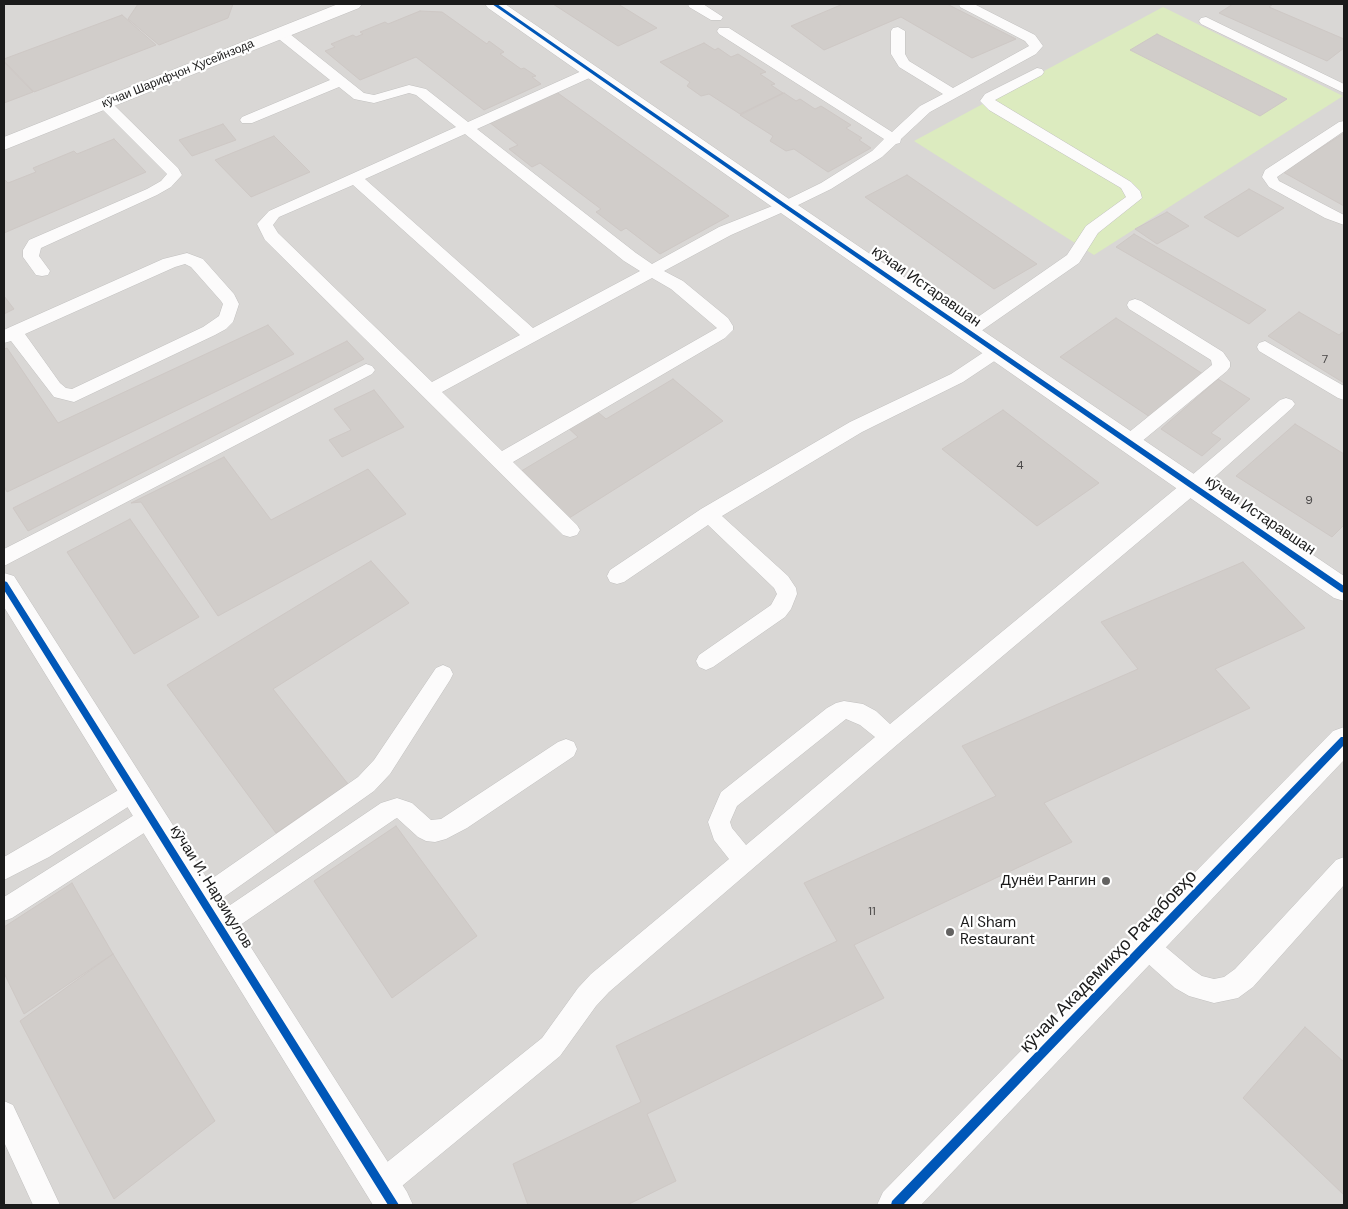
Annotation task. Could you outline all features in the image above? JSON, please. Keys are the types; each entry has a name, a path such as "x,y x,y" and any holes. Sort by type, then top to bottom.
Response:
{"street":[{"name":"кӯчаи Шарифҷон Ҳусейнзода","path":"4,144 280,33 310,14 352,4"},
{"name":"кӯчаи Истаравшан","path":"494,4 996,352 1344,590"},
{"name":"кӯчаи И. Нарзиқулов","path":"4,584 388,1195"},
{"name":"кӯчаи Академикҳо Раҷабовҳо","path":"896,1205 1344,740"}],"lane":[{"path":"694,4 716,17"},
{"path":"430,391 726,231 785,206 864,163 894,140 925,109 1036,46 1030,38 965,4"},
{"path":"1206,21 1344,89"},
{"path":"724,31 894,140"},
{"path":"898,31 898,54 904,64 951,93"},
{"path":"280,33 359,96 382,98 402,90 415,89 630,257 677,285 725,326 725,330 501,460"},
{"path":"570,530 501,460 271,236 265,224 274,214 591,72"},
{"path":"968,332 1073,259 1092,230 1134,198 1132,191 1126,185 994,107 987,101 990,97 1036,72"},
{"path":"247,120 340,81"},
{"path":"42,271 31,257 31,250 35,244 159,188 172,180 175,175 104,104"},
{"path":"1344,125 1270,173 1269,177 1274,184 1330,215 1344,220"},
{"path":"354,178 531,336"},
{"path":"187,258 198,263 231,304 226,318 220,325 74,396 60,393 9,334 169,263 187,258"},
{"path":"1129,442 1221,367 1221,362 1217,356 1135,305"},
{"path":"1265,347 1344,394"},
{"path":"617,576 708,514 856,427 957,378 996,352"},
{"path":"4,558 366,370"},
{"path":"388,1195 539,1058 563,1033 587,997 600,984 890,737 1192,486 1286,404"},
{"path":"706,661 778,610 784,603 787,594 786,588 781,582 708,514"},
{"path":"202,899 366,784 382,767 443,674"},
{"path":"744,860 722,833 719,822 729,799 835,714 844,710 855,711 868,718 890,737"},
{"path":"219,926 389,810 397,808 404,810 426,830 435,831 446,828 566,749"},
{"path":"4,869 41,849 142,804"},
{"path":"4,910 142,804"},
{"path":"1146,946 1184,979 1198,987 1214,992 1228,989 1244,978 1344,868"},
{"path":"4,1114 47,1205"}],"shaded area":[{"path":"4,4 1344,4 1344,1205 4,1205"}],"green space":[{"path":"1163,7 1343,96 1094,255 914,141"}],"building":[{"path":"138,4 233,4 228,18 159,45 128,19"},
{"path":"553,4 618,4 657,28 618,46"},
{"path":"843,4 947,4 1016,39 972,58 901,17 824,50 791,26"},
{"path":"1233,4 1273,4 1269,7 1344,39 1344,48 1327,61 1219,13"},
{"path":"420,11 442,12 487,44 489,41 504,52 500,54 521,69 524,68 536,76 532,77 541,84 484,110 416,57 360,80 325,51 335,47 331,44 353,35 356,37 363,34 360,32 385,22 388,24"},
{"path":"122,15 156,45 34,92 4,61 4,59"},
{"path":"1157,34 1287,99 1260,116 1130,50"},
{"path":"704,43 715,50 718,48 731,57 738,54 766,72 760,74 775,84 771,85 783,93 740,114 709,94 701,96 687,86 690,82 660,62"},
{"path":"4,62 33,92 4,103"},
{"path":"555,91 729,216 660,254 626,228 621,231 596,212 601,209 540,163 532,167 509,149 518,145 489,122"},
{"path":"784,93 796,101 800,99 815,109 821,106 851,125 846,128 862,138 859,140 871,148 828,172 794,149 786,151 770,141 773,136 740,115"},
{"path":"223,124 236,140 192,156 179,140"},
{"path":"1344,133 1344,206 1283,172"},
{"path":"274,136 310,172 251,197 215,160"},
{"path":"114,139 146,172 4,233 4,179 8,183 36,172 33,168 74,151 77,154"},
{"path":"907,175 1037,264 994,289 865,197"},
{"path":"1249,189 1284,208 1238,237 1204,217"},
{"path":"1167,212 1189,226 1157,244 1135,229"},
{"path":"1134,234 1266,310 1249,324 1116,247"},
{"path":"4,296 14,309 4,314"},
{"path":"1299,312 1339,335 1344,331 1344,383 1268,336"},
{"path":"1116,318 1203,374 1150,417 1060,357"},
{"path":"268,325 294,354 7,492 4,486 4,349 7,348 58,423"},
{"path":"347,341 364,359 28,531 13,508"},
{"path":"673,379 723,421 566,520 518,473 578,437 565,425 593,408 606,419"},
{"path":"1218,379 1250,399 1211,433 1221,439 1202,456 1161,429"},
{"path":"374,390 404,427 342,457 329,440 351,430 334,409"},
{"path":"1003,410 1099,483 1037,526 942,449"},
{"path":"1295,424 1344,454 1344,525 1332,537 1236,476"},
{"path":"224,457 271,520 368,469 406,514 218,616 141,502 131,503"},
{"path":"130,519 199,617 134,654 67,552"},
{"path":"371,561 409,603 273,689 348,784 276,833 167,685"},
{"path":"1243,562 1305,628 1215,669 1250,708 1044,803 1072,842 854,945 884,998 647,1114 676,1181 627,1205 528,1205 513,1164 641,1102 616,1046 837,941 804,883 996,796 962,746 1138,669 1101,622"},
{"path":"396,826 477,936 392,998 314,881"},
{"path":"72,883 113,954 24,1014 4,973 4,927"},
{"path":"113,954 215,1121 114,1199 20,1021"},
{"path":"1305,1027 1344,1062 1344,1195 1243,1098"}],"cycle path":[{"path":"494,4 1344,590"},
{"path":"4,584 394,1205"},
{"path":"896,1205 1344,740"}],"place":[{"name":"Дунёи Рангин","path":"1106,881"},
{"name":"Al Sham Restaurant","path":"950,932"}]}
